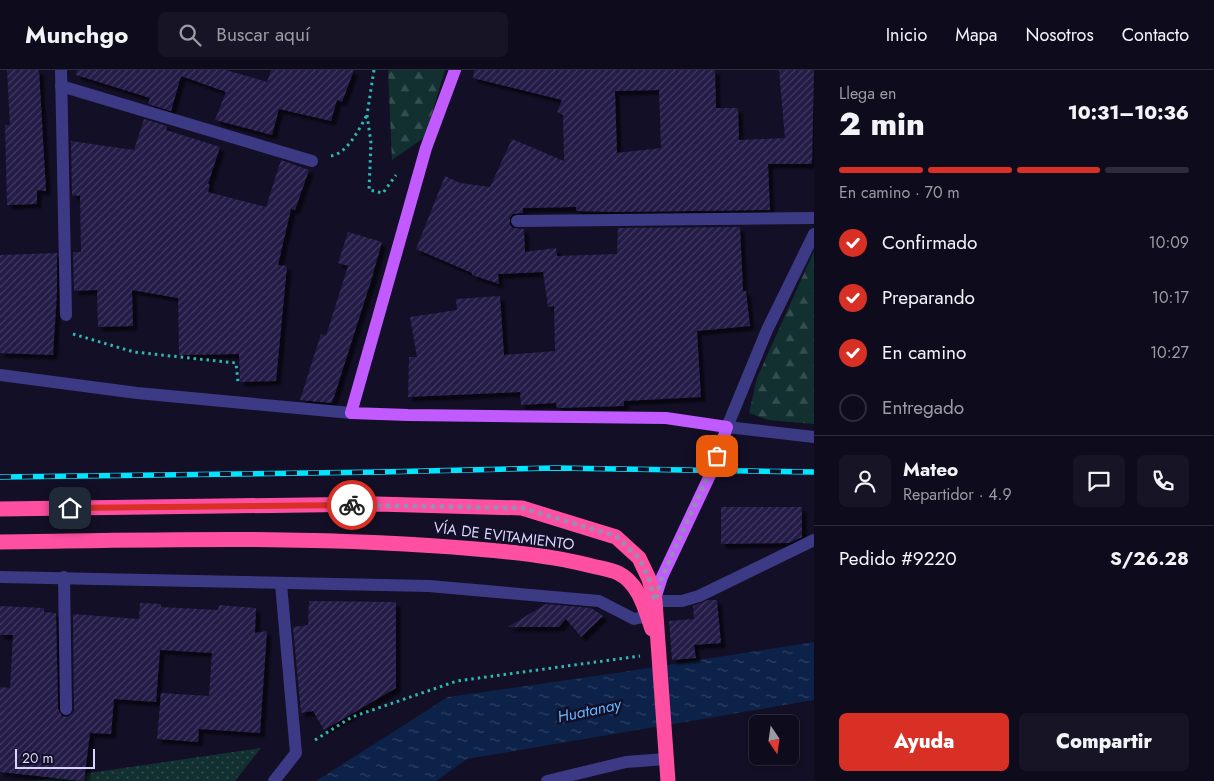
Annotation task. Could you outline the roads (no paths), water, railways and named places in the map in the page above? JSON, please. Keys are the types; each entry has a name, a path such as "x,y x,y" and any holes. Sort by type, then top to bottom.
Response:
{"highway":[{"name":"VÍA DE EVITAMIENTO","path":"0,508 377,504 522,508 616,536 639,558 649,579 655,601 660,656"},
{"name":"VÍA DE EVITAMIENTO","path":"0,542 201,539 397,542 513,552 568,559 617,573 631,582 648,616 660,656"},
{"path":"660,656 668,781"}],"main road":[{"path":"455,70 426,148 351,413 666,418 727,427 712,471 662,577 655,601 648,616"}],"street":[{"path":"61,70 66,315"},
{"path":"61,86 312,160"},
{"path":"517,221 814,218"},
{"path":"814,234 767,330 727,427 814,437"},
{"path":"0,375 118,391 351,413"},
{"path":"655,601 682,602 698,596 814,540"},
{"path":"0,577 429,586 599,601 634,620 648,616"},
{"path":"64,577 66,709"},
{"path":"274,781 296,753 281,584"},
{"path":"547,781 626,762 666,759"}],"water":[{"name":"Huatanay","path":"814,642 814,700 467,759 436,781 316,781 448,697"}],"railway":[{"path":"0,477 555,468 814,472"}]}
